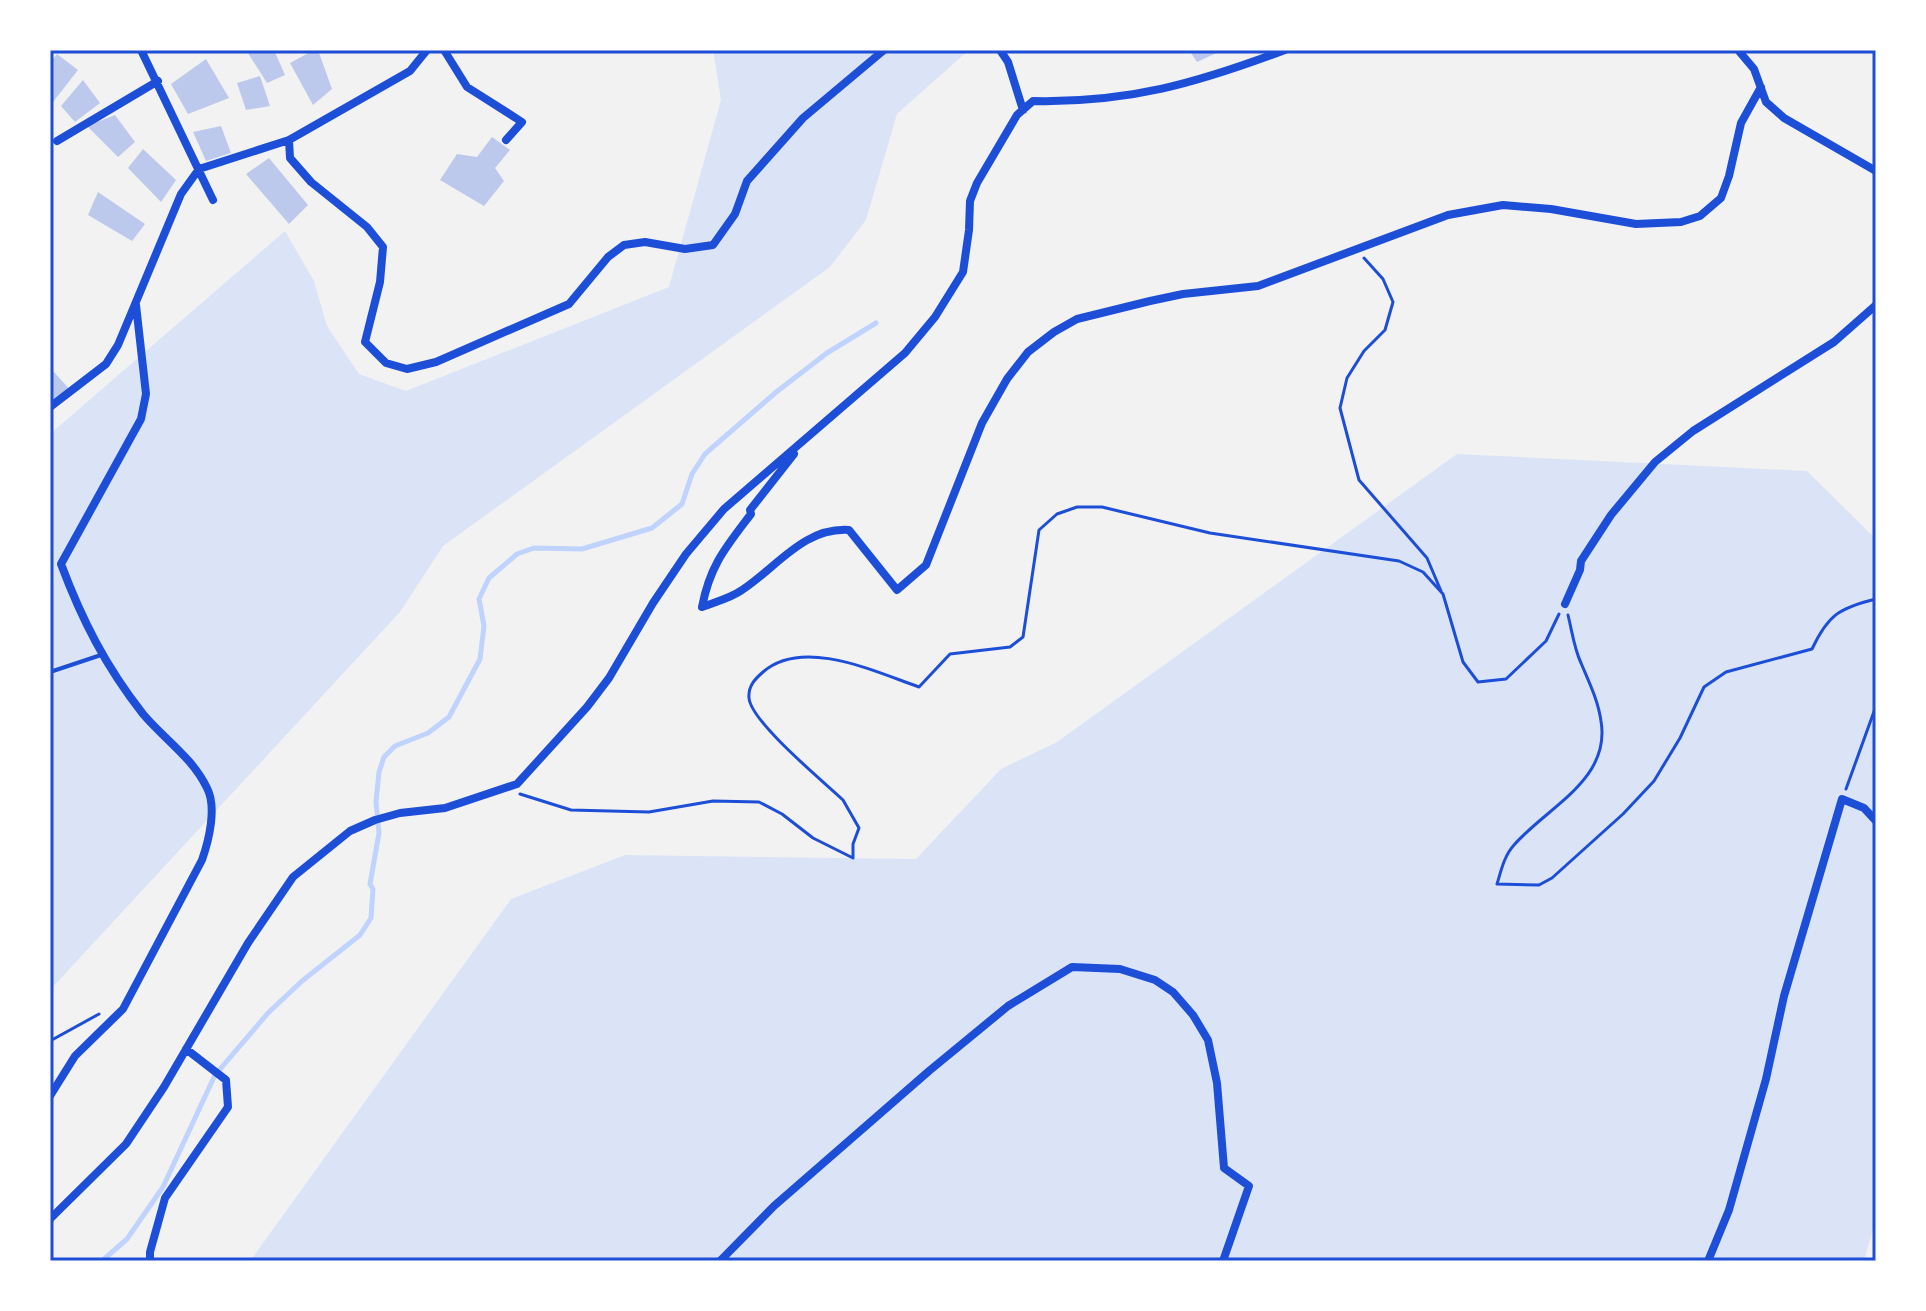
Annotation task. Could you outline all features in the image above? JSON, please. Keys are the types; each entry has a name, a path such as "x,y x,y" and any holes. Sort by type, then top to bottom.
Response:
{"street":[{"path":"141,50 213,200"},
{"path":"50,407 106,364 118,345 181,194 199,169 289,140 410,71 427,50"},
{"path":"444,50 467,87 522,122 506,140"},
{"path":"289,140 290,158 311,182 367,227 383,247 380,282 365,342 386,363 407,369 436,362 569,304 608,257 624,245 645,242 685,249 713,245 735,214 747,181 803,118 884,50"},
{"path":"1000,50 1008,62 1023,110"},
{"path":"50,1219 126,1144 248,943 293,877 350,831 375,820 400,813 445,808 517,784 609,678 686,554 724,509 905,353 935,317 963,272 970,201 977,183 1017,115 1033,101 1082,102 1144,94 1221,74 1285,50"},
{"path":"1738,50 1754,69 1766,102 1784,118 1876,171"},
{"path":"57,141 158,81"},
{"path":"807,438 750,510 751,514 717,559 707,580 702,607 740,592 808,537 836,529 849,530 897,590 926,565 982,423 1007,379 1028,352 1077,319 1183,294 1258,286 1448,215 1503,205 1551,209 1636,224 1681,222 1700,216 1721,198 1741,123 1761,87"},
{"path":"50,1096 75,1056 123,1009 202,860 211,834 209,791 185,755 146,716 101,655 75,603 61,564 141,419 146,394 136,305"},
{"path":"1565,604 1581,561 1611,515 1655,462 1693,431 1834,342 1876,305"},
{"path":"1708,1261 1733,1196 1766,1079 1784,996 1842,799 1864,808 1876,821"},
{"path":"720,1261 774,1206 929,1071 1008,1006 1072,967 1120,969 1155,980 1173,992 1193,1015 1208,1040 1217,1083 1224,1168 1249,1186 1223,1261"},
{"path":"150,1261 165,1198 228,1107 226,1080 186,1049"}],"lane":[{"path":"50,672 101,655"}],"path":[{"path":"1356,250 1383,279 1393,302 1385,330 1364,351 1347,378 1340,408 1359,480 1427,558 1443,594 1463,662 1478,682 1506,679 1546,641 1565,604"},
{"path":"505,789 571,810 649,812 713,801 759,802 782,814 813,838 853,858 853,844 859,828 852,813 843,800 760,721 749,699 752,681 771,665 795,658 815,657 844,660 919,687 950,654 1010,647 1023,637 1039,530 1057,514 1077,507 1102,507 1210,533 1399,561 1423,572 1443,594"},
{"path":"1565,604 1579,660 1591,683 1601,721 1602,740 1597,761 1586,778 1513,846 1503,863 1497,884 1539,885 1552,878 1623,814 1654,781 1680,738 1704,687 1726,672 1812,649 1823,625 1849,605 1876,599"},
{"path":"1842,799 1876,706"},
{"path":"50,1041 103,1012"}],"shaded area":[{"path":"713,50 969,50 897,114 866,220 830,267 443,546 400,612 50,990 50,434 285,231 314,281 327,326 359,374 406,391 669,287 721,100"},
{"path":"1457,454 1807,471 1876,539 1876,1218 1864,1261 250,1261 511,899 625,855 916,859 1001,769 1057,742"}],"building":[{"path":"246,50 274,50 285,75 267,83"},
{"path":"318,50 332,89 313,105 290,63"},
{"path":"1189,50 1223,50 1197,62"},
{"path":"57,54 78,70 53,102 50,99 50,63"},
{"path":"206,59 229,98 188,114 171,84"},
{"path":"260,76 270,106 246,110 237,83"},
{"path":"83,80 100,103 75,122 61,106"},
{"path":"115,115 135,142 118,157 87,126"},
{"path":"221,126 231,153 206,161 193,132"},
{"path":"492,137 510,150 495,168 504,181 484,206 440,180 457,154 477,157"},
{"path":"143,149 176,180 161,202 128,168"},
{"path":"269,158 308,205 289,224 246,174"},
{"path":"98,192 145,224 132,241 88,215"},
{"path":"54,372 72,392 50,401 50,375"}],"waterway":[{"path":"102,1261 127,1239 163,1187 215,1075 268,1013 302,981 360,935 371,918 373,889 370,884 379,833 376,802 384,757 395,746 428,733 449,717 480,659 484,626 479,599 489,578 517,554 534,548 582,549 652,528 682,504 692,474 705,454 827,353 876,323"}]}
